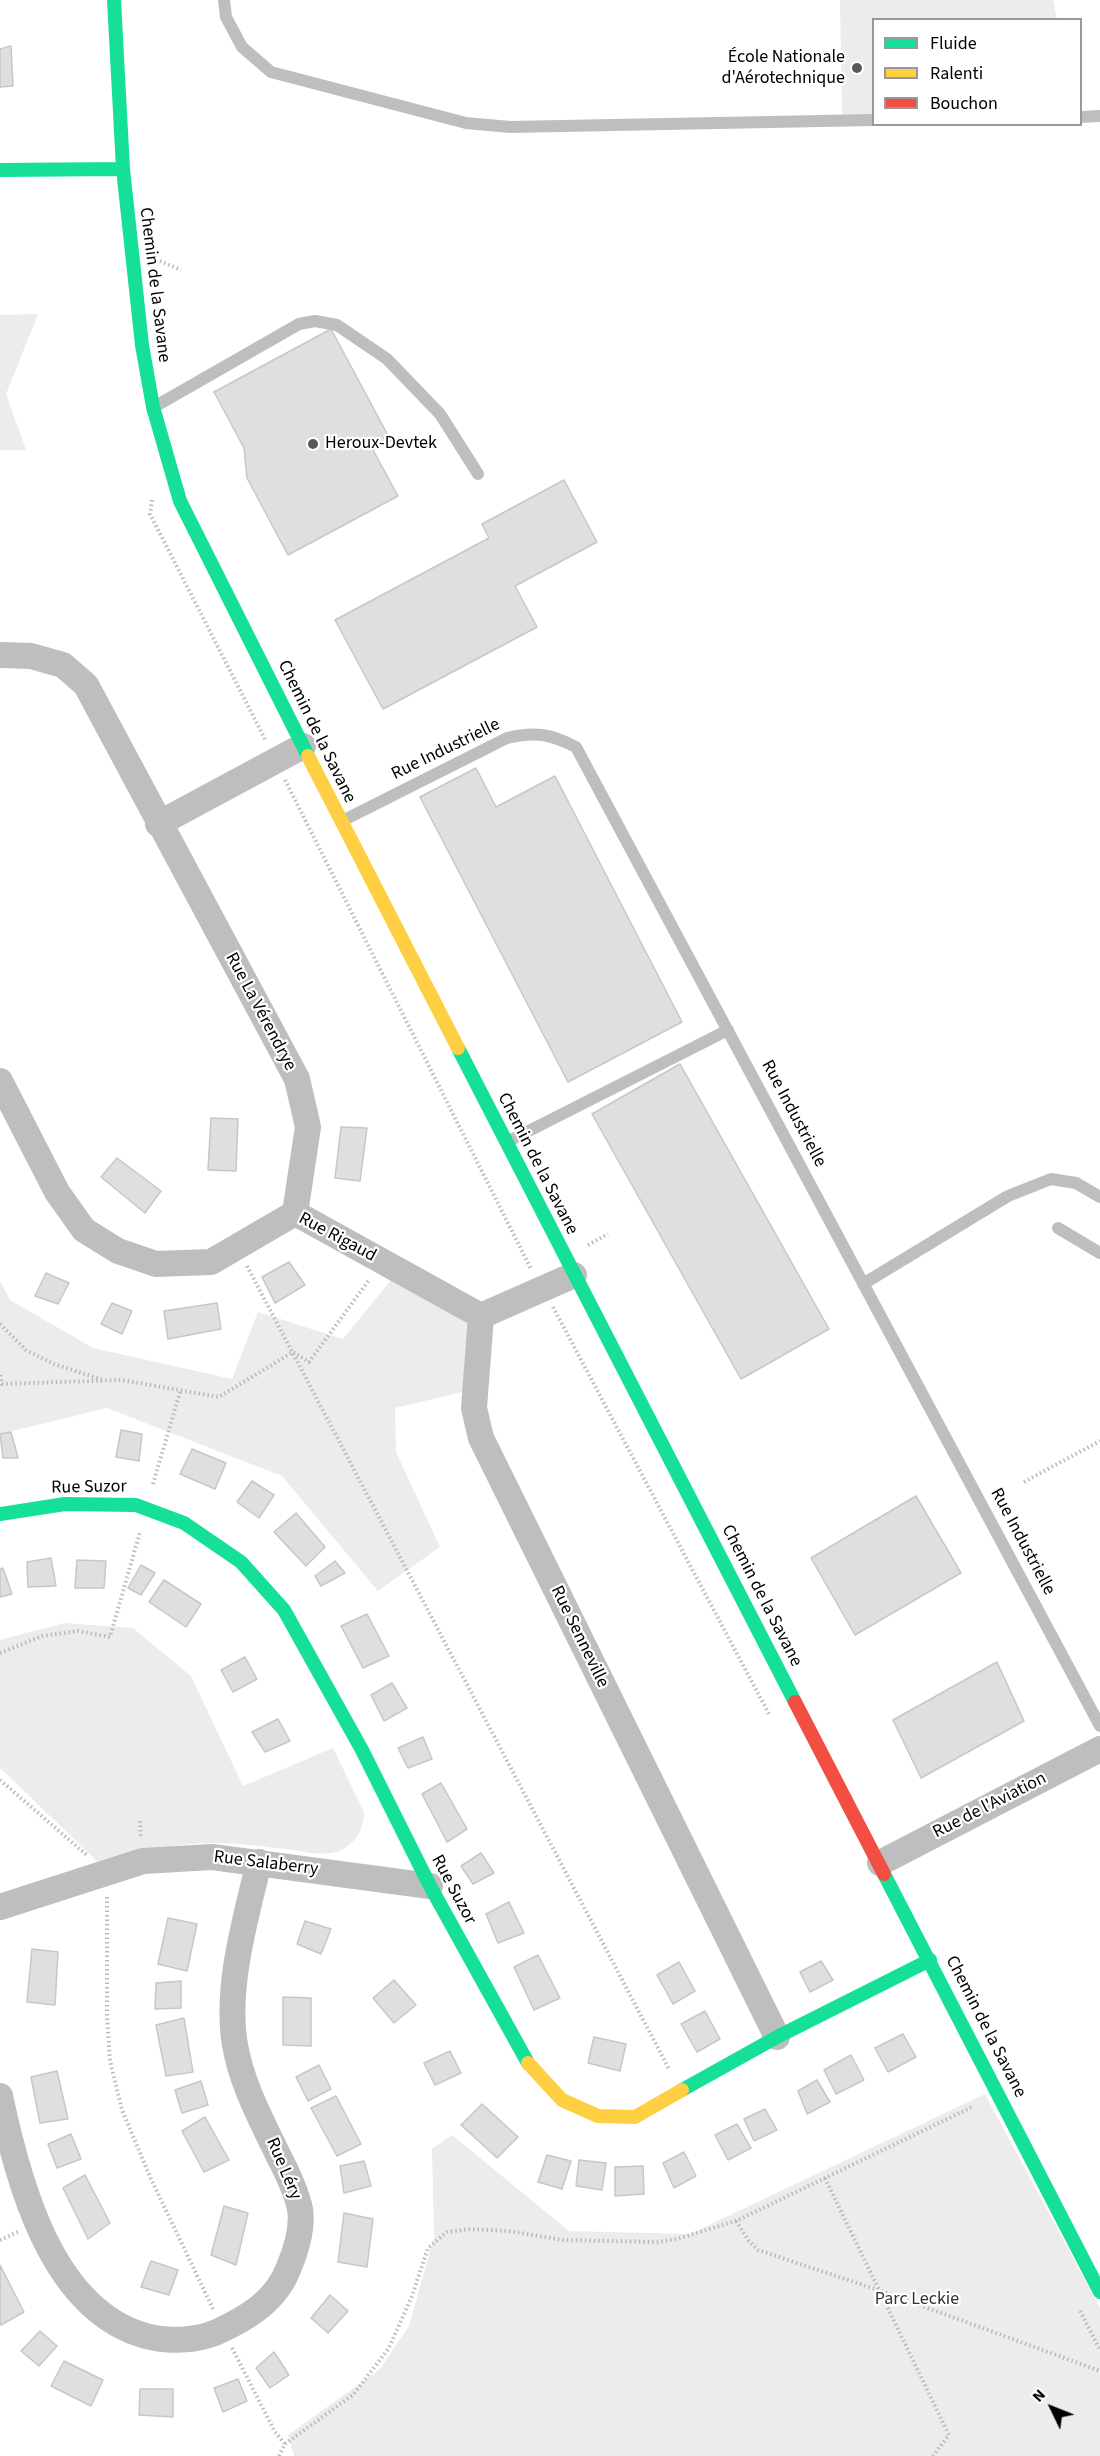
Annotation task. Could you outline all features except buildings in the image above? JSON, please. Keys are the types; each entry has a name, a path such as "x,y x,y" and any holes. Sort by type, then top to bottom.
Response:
{"street":[{"name":"Chemin de la Savane","path":"114,0 123,169 142,345 153,407 180,501 341,822 1100,2292"},
{"path":"0,170 123,169"},
{"name":"Rue La Vérendrye","path":"0,655 31,656 63,665 86,685 158,824 297,1079 308,1127 295,1213"},
{"path":"158,824 303,746"},
{"name":"Rue Rigaud","path":"0,1081 57,1192 84,1230 118,1251 156,1264 211,1262 295,1213 481,1316"},
{"path":"481,1316 574,1275"},
{"name":"Rue Senneville","path":"481,1316 474,1408 481,1438 777,2037"},
{"name":"Rue Suzor","path":"0,1514 65,1504 136,1505 184,1523 242,1562 284,1610 362,1750 430,1886 528,2064 562,2100 598,2116 635,2116 777,2037 930,1959"},
{"name":"Rue de l'Aviation","path":"880,1863 1100,1749"},
{"name":"Rue Salaberry","path":"0,1907 143,1861 212,1857 430,1886"},
{"name":"Rue Léry","path":"0,2096 12,2152 41,2232 66,2276 99,2312 132,2332 165,2341 210,2335 242,2320 274,2295 292,2259 298,2240 300,2211 292,2183 246,2088 235,2044 233,1997 243,1930 259,1862"}],"lane":[{"path":"224,0 226,17 242,47 271,72 466,123 510,127 872,120"},
{"path":"1082,117 1100,116"},
{"path":"153,407 299,324 315,321 337,325 387,359 440,414 478,474"},
{"name":"Rue Industrielle","path":"341,822 507,738 527,733 549,735 576,747 1100,1726"},
{"path":"506,1143 728,1030"},
{"path":"863,1284 1008,1196 1051,1179 1076,1183 1100,1197"},
{"path":"1058,1228 1100,1253"}],"path":[{"path":"152,494 150,514 534,1274"},
{"path":"579,1249 608,1234"},
{"path":"237,1246 681,2091"},
{"path":"293,1352 309,1362 382,1263"},
{"path":"0,1324 26,1350 54,1364 107,1381"},
{"path":"0,1375 1,1384 122,1380 180,1392 219,1397 293,1352"},
{"path":"0,1653 42,1636 78,1631 110,1638 180,1392"},
{"path":"1024,1482 1100,1441"},
{"path":"0,1780 107,1873 107,2017 112,2071 122,2110 151,2179 223,2329 275,2432 285,2444"},
{"path":"279,2456 285,2444 353,2395 389,2348 412,2296 428,2248 447,2232 471,2229 508,2231 562,2240 657,2242 677,2239 736,2221 974,2106"},
{"path":"825,2178 949,2434 933,2456"},
{"path":"736,2221 758,2250 881,2291 1100,2371"}],"green space":[{"path":"840,0 1053,0 1057,18 872,18 872,116 842,117"},
{"path":"38,314 6,394 26,450 0,450 0,315"},
{"path":"391,1280 480,1330 467,1391 395,1408 396,1452 440,1547 378,1591 282,1476 107,1408 0,1434 0,1281 10,1300 93,1348 232,1379 258,1312 343,1339"},
{"path":"65,1623 133,1628 191,1676 243,1786 333,1748 364,1812 363,1824 355,1839 342,1850 328,1854 238,1844 204,1843 157,1849 99,1863 0,1768 0,1640"},
{"name":"Parc Leckie","path":"985,2094 1100,2308 1100,2456 294,2456 288,2435 379,2370 409,2326 434,2237 432,2149 452,2135 569,2231 690,2234"}],"traffic: fast":[{"path":"114,0 123,169 142,345 153,407 180,501 308,756"},
{"path":"0,170 123,169"},
{"path":"458,1048 795,1702"},
{"path":"0,1514 65,1504 136,1505 184,1523 241,1562 284,1610 362,1750 430,1886 528,2063"},
{"path":"884,1874 1100,2292"},
{"path":"682,2090 777,2037 930,1960"}],"traffic: slow":[{"path":"308,756 458,1048"},
{"path":"528,2063 562,2100 598,2116 635,2117 682,2090"}],"traffic: jam":[{"path":"795,1702 884,1874"}],"place":[{"name":"École Nationale d'Aérotechnique","path":"857,68"},
{"name":"Heroux-Devtek","path":"313,444"}]}
